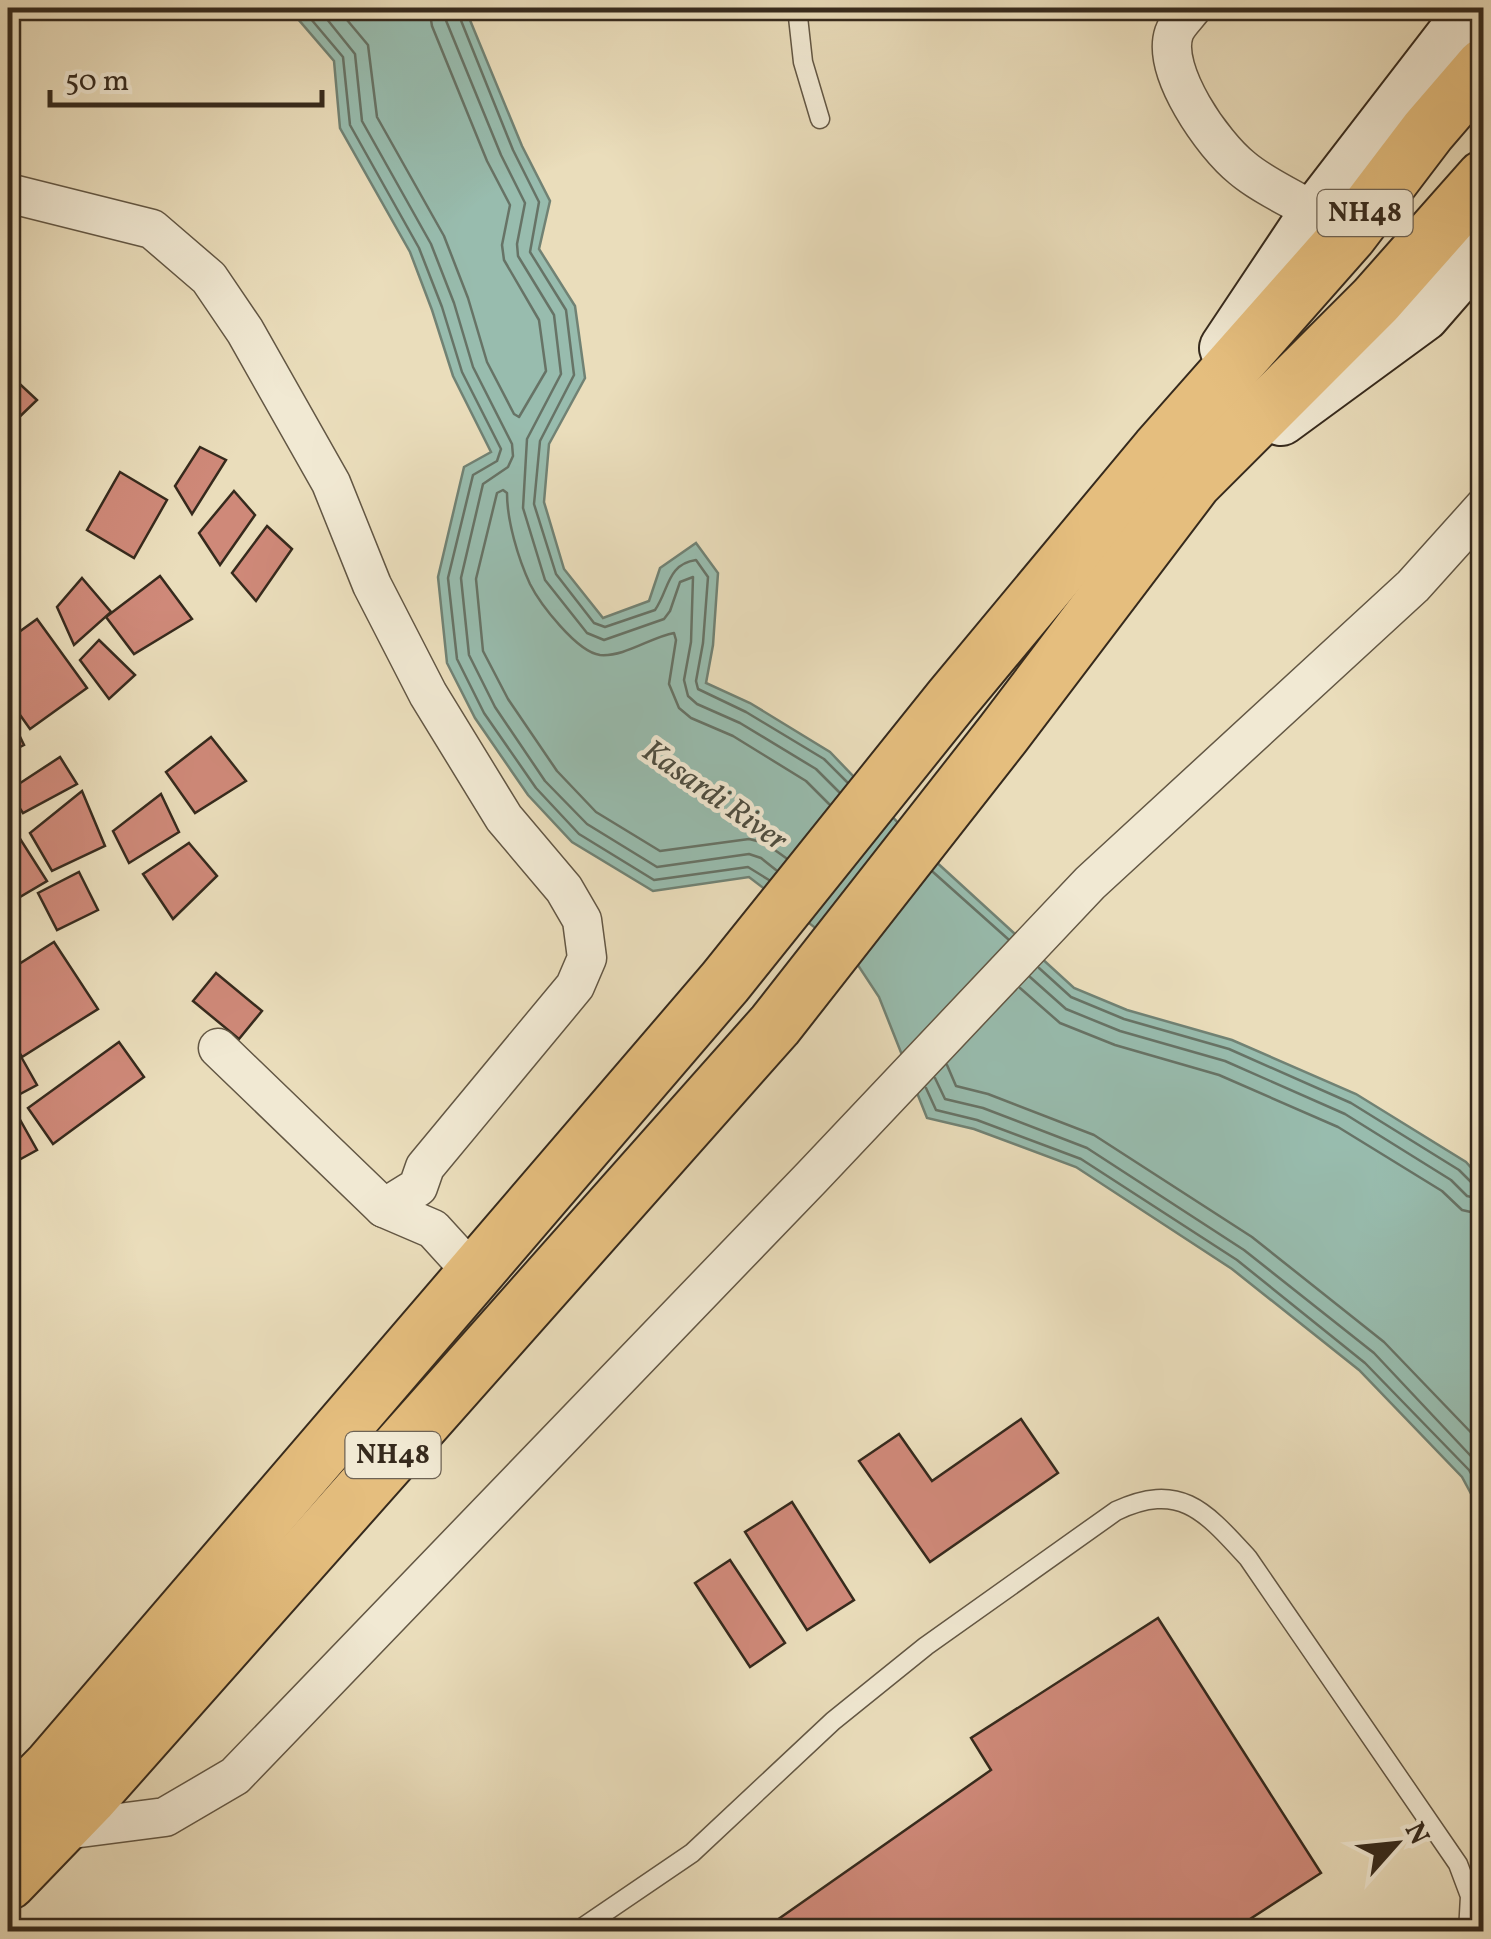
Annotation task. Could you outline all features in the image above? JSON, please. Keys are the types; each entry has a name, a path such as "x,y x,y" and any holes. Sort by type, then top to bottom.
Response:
{"highway":[{"name":"NH48","path":"8,1882 32,1821 775,1025 1003,734 1243,355 1348,235 1484,66"},
{"name":"NH48","path":"32,1821 30,1778 474,1274 724,982 952,699 1176,466 1285,392 1376,300 1484,178"}],"main road":[{"path":"1176,466 1316,212 1474,8"},
{"path":"1176,466 1424,315 1484,245"}],"street":[{"path":"1192,8 1174,32 1171,55 1180,84 1200,119 1241,168 1316,212"},
{"path":"8,193 152,228 209,278 246,331 330,483 372,585 428,694 504,818 564,888 582,920 588,958 575,986 425,1167 418,1186 384,1208"},
{"path":"32,1821 165,1816 236,1776 1090,883 1413,586 1484,507"},
{"path":"218,1048 384,1208 433,1229 474,1274"}],"lane":[{"path":"797,8 803,62 820,119"},
{"path":"576,1932 692,1853 833,1721 926,1646 1116,1511 1143,1498 1166,1498 1187,1504 1221,1528 1248,1558 1458,1864 1470,1896 1468,1932"}],"water":[{"name":"Kasardi River","path":"244,8 465,8 522,146 550,201 539,249 575,306 585,378 549,444 544,502 564,569 603,618 649,601 660,568 696,543 718,573 706,683 750,703 830,752 933,859 1074,988 1127,1010 1232,1040 1356,1094 1466,1162 1483,1181 1483,1516 1462,1477 1359,1370 1232,1269 1076,1167 974,1129 927,1118 879,997 852,956 749,877 653,891 572,842 528,795 475,718 447,663 438,577 464,467 491,452 453,376 410,252 340,128 334,61 297,18"}],"building":[{"path":"8,373 37,400 8,428"},
{"path":"200,447 226,460 192,514 175,486"},
{"path":"120,472 167,500 134,558 87,530"},
{"path":"234,491 255,515 220,565 199,533"},
{"path":"267,526 292,549 256,601 232,573"},
{"path":"160,576 192,619 134,654 106,617"},
{"path":"82,578 111,612 74,645 57,607"},
{"path":"37,619 87,688 30,729 8,698 8,640"},
{"path":"99,640 135,675 109,699 80,660"},
{"path":"8,712 24,745 8,753"},
{"path":"211,737 246,781 195,813 166,772"},
{"path":"60,757 77,784 23,813 8,791"},
{"path":"82,791 105,846 52,871 30,833"},
{"path":"161,794 179,832 129,863 113,831"},
{"path":"8,824 47,881 8,904"},
{"path":"189,843 217,876 173,919 143,874"},
{"path":"79,872 98,910 57,930 38,893"},
{"path":"54,942 98,1009 22,1057 8,1034 8,971"},
{"path":"216,973 262,1011 239,1039 193,1001"},
{"path":"119,1042 144,1077 53,1144 28,1108"},
{"path":"19,1053 37,1085 9,1100 37,1150 8,1166 8,1059"},
{"path":"1021,1419 1058,1473 930,1562 859,1461 899,1434 932,1481"},
{"path":"792,1502 854,1600 807,1630 745,1532"},
{"path":"730,1560 785,1643 750,1667 695,1583"},
{"path":"1158,1618 1321,1873 1230,1932 760,1932 991,1770 971,1738"}]}
